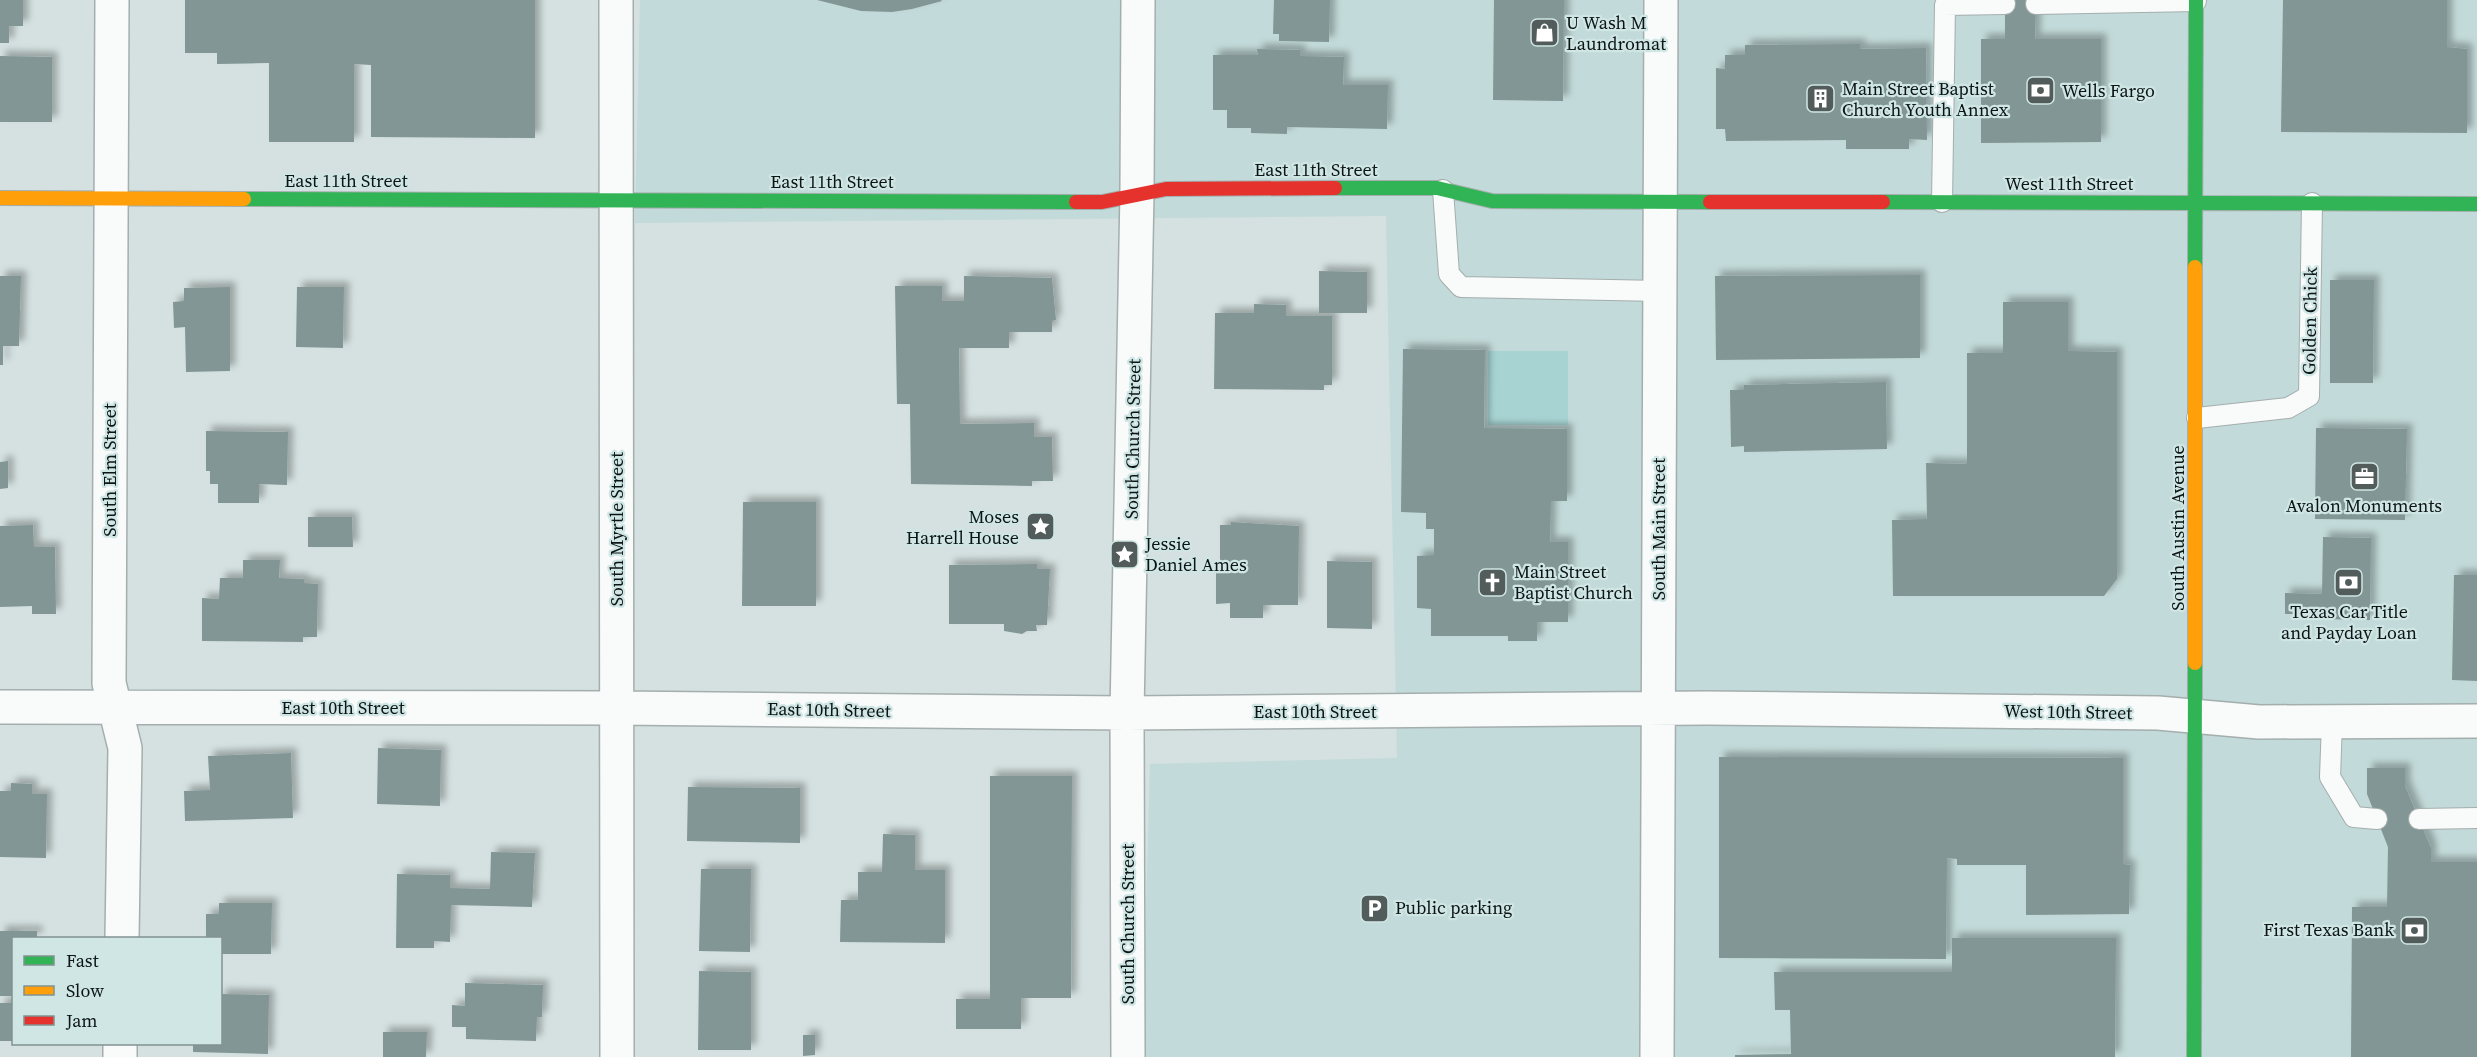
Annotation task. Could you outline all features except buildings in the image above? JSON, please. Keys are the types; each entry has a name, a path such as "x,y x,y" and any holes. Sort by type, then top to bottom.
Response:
{"street":[{"name":"South Elm Street","path":"112,0 109,684 125,748 122,937"},
{"name":"South Myrtle Street","path":"616,0 617,1057"},
{"name":"South Church Street","path":"1128,1057 1127,713 1137,192 1138,0"},
{"name":"South Main Street","path":"1657,1057 1661,0"},
{"name":"South Austin Avenue","path":"2194,1057 2196,1"},
{"name":"East 11th Street","path":"0,198 1102,202 1137,192 1178,189 1443,190 1492,201 1661,202"},
{"name":"West 11th Street","path":"1661,202 2477,204"},
{"name":"East 10th Street","path":"0,707 618,708 1127,713 1659,708"},
{"name":"West 10th Street","path":"1659,708 2196,715 2259,722 2477,722"}],"lane":[{"path":"2036,4 2196,1"},
{"path":"1942,202 1945,5 2005,4"},
{"path":"1443,190 1449,274 1461,287 1660,291"},
{"name":"Golden Chick","path":"2197,418 2288,408 2309,396 2312,203"},
{"path":"2332,722 2330,777 2354,817 2377,819"},
{"path":"2419,819 2477,818"}],"shaded area":[{"path":"640,0 2477,0 2477,1057 1142,1057 1150,764 1397,758 1386,216 635,223"},
{"path":"1488,351 1568,351 1568,425 1488,425"}],"traffic: fast":[{"path":"2195,267 2196,0"},
{"path":"1335,188 1437,188 1492,201 1710,202"},
{"path":"244,199 1076,202"},
{"path":"1883,202 2477,204"},
{"path":"2194,1057 2195,663"}],"traffic: slow":[{"path":"0,198 244,199"},
{"path":"2195,267 2195,663"}],"traffic: jam":[{"path":"1076,202 1102,202 1166,189 1335,188"},
{"path":"1710,202 1883,202"}],"place":[{"name":"U Wash M Laundromat","path":"1545,33"},
{"name":"Wells Fargo","path":"2041,91"},
{"name":"Main Street Baptist Church Youth Annex","path":"1821,99"},
{"name":"Avalon Monuments","path":"2364,477"},
{"name":"Moses Harrell House","path":"1040,527"},
{"name":"Jessie Daniel Ames","path":"1124,554"},
{"name":"Main Street Baptist Church","path":"1493,582"},
{"name":"Texas Car Title and Payday Loan","path":"2349,583"},
{"name":"Public parking","path":"1374,908"},
{"name":"First Texas Bank","path":"2415,930"}]}
